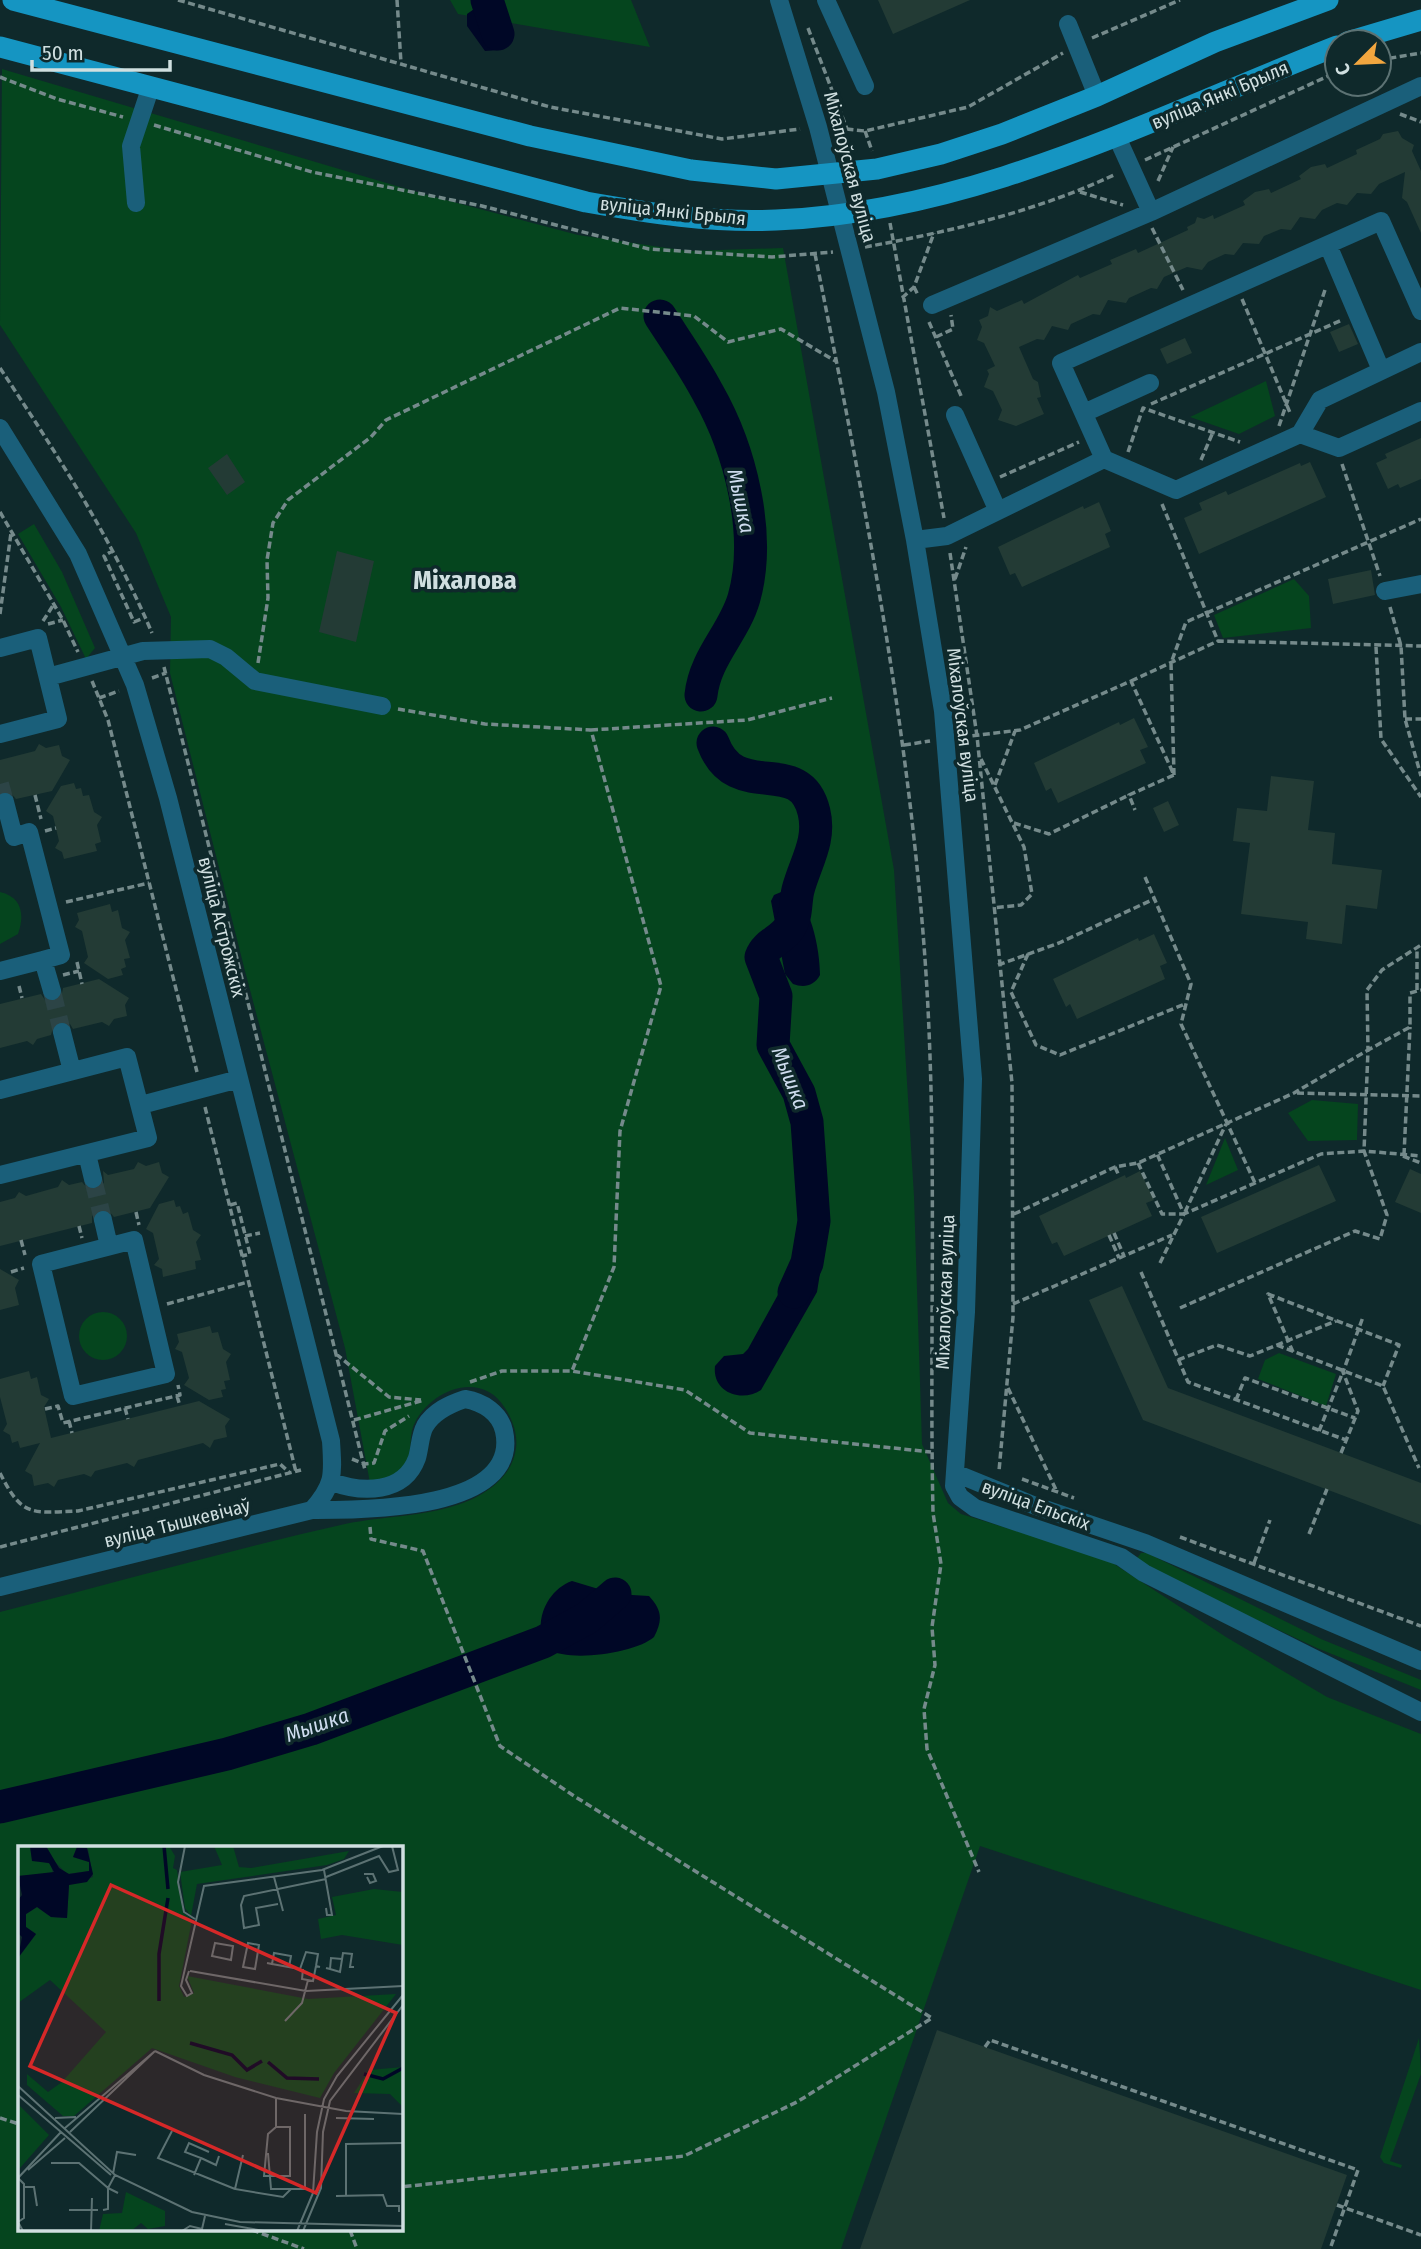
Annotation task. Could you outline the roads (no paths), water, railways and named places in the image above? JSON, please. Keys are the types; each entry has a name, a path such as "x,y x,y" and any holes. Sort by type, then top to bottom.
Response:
{"main road":[{"path":"13,0 382,99 614,156 744,177 776,179 877,169 941,154 1002,134 1097,96 1295,6 1328,0"},
{"path":"1393,28 1421,20"},
{"name":"вуліца Янкі Брыля","path":"0,47 150,89 586,202 719,219 776,220 887,207 1015,174 1117,137 1323,52"}],"street":[{"name":"Міхалоўская вуліца","path":"779,0 818,127 886,392 915,540 946,739 973,1079 966,1312 955,1473"},
{"path":"825,0 864,86"},
{"path":"1068,24 1097,96"},
{"path":"926,305 1150,212 1421,86"},
{"path":"136,203 131,146 150,89"},
{"path":"1117,137 1150,212"},
{"path":"1421,311 1381,221 1331,254 1236,284 1061,363 1104,459 1176,490 1300,433 1321,400 1421,352"},
{"path":"1331,254 1381,370"},
{"path":"1084,413 1150,383"},
{"path":"960,411 997,509"},
{"path":"1300,433 1339,448 1421,411"},
{"name":"вуліца Астрожскіх","path":"0,428 78,554 125,656 168,798 331,1441 332,1482"},
{"path":"915,540 947,536 997,509 1104,459"},
{"path":"1385,591 1421,584"},
{"path":"0,648 38,638 58,719 0,734"},
{"path":"48,677 159,649 210,649 226,657 255,681 382,706"},
{"path":"0,971 61,954 29,832 7,839 5,802"},
{"path":"43,960 52,991"},
{"path":"62,1032 72,1071"},
{"path":"0,1090 127,1057 148,1138 0,1175"},
{"path":"141,1105 239,1079"},
{"path":"87,1154 93,1179"},
{"path":"106,1234 134,1240 166,1374 74,1396 41,1264 106,1234"},
{"name":"вуліца Тышкевічаў","path":"0,1587 312,1510 369,1510 419,1505 457,1495 494,1473 506,1441 503,1427 492,1409 466,1399 446,1406 425,1426 412,1469 402,1479 382,1489 351,1489 332,1482"},
{"name":"вуліца Ельскіх","path":"1421,1661 1145,1543 1032,1505 955,1473 954,1486 960,1497 975,1507 1121,1557 1144,1573 1421,1712"},
{"path":"312,1510 332,1482"}],"water":[{"path":"477,7 493,10 503,26 506,41 499,50 485,51 467,26 467,14"},
{"path":"786,890 802,903 816,939 820,975 815,982 808,985 793,984 785,974 771,901 774,895"},
{"path":"808,1249 814,1252 821,1267 817,1292 761,1390 745,1395 729,1393 718,1383 715,1366 724,1356 743,1354 748,1349 801,1253"},
{"path":"572,1581 615,1594 649,1596 660,1615 654,1637 633,1648 586,1656 558,1653 548,1649 541,1630 544,1610 555,1592"}],"waterway":[{"name":"Мышка","path":"487,0 498,34"},
{"name":"Мышка","path":"660,316 697,373 730,440 745,492 749,520 749,573 744,598 734,623 708,669 701,695"},
{"name":"Мышка","path":"713,743 723,761 737,772 796,785 807,794 816,823 814,842 798,890 792,923 761,957 776,996 773,1045 799,1093 807,1122 814,1221 807,1263 794,1292"},
{"name":"Мышка","path":"0,1807 227,1754 311,1729 543,1642 587,1618 615,1594"}],"tunnel":[{"path":"0,784 5,802"},
{"path":"52,991 62,1032"},
{"path":"93,1179 103,1220"}],"district":[{"name":"Міхалова","path":"465,580"}]}
